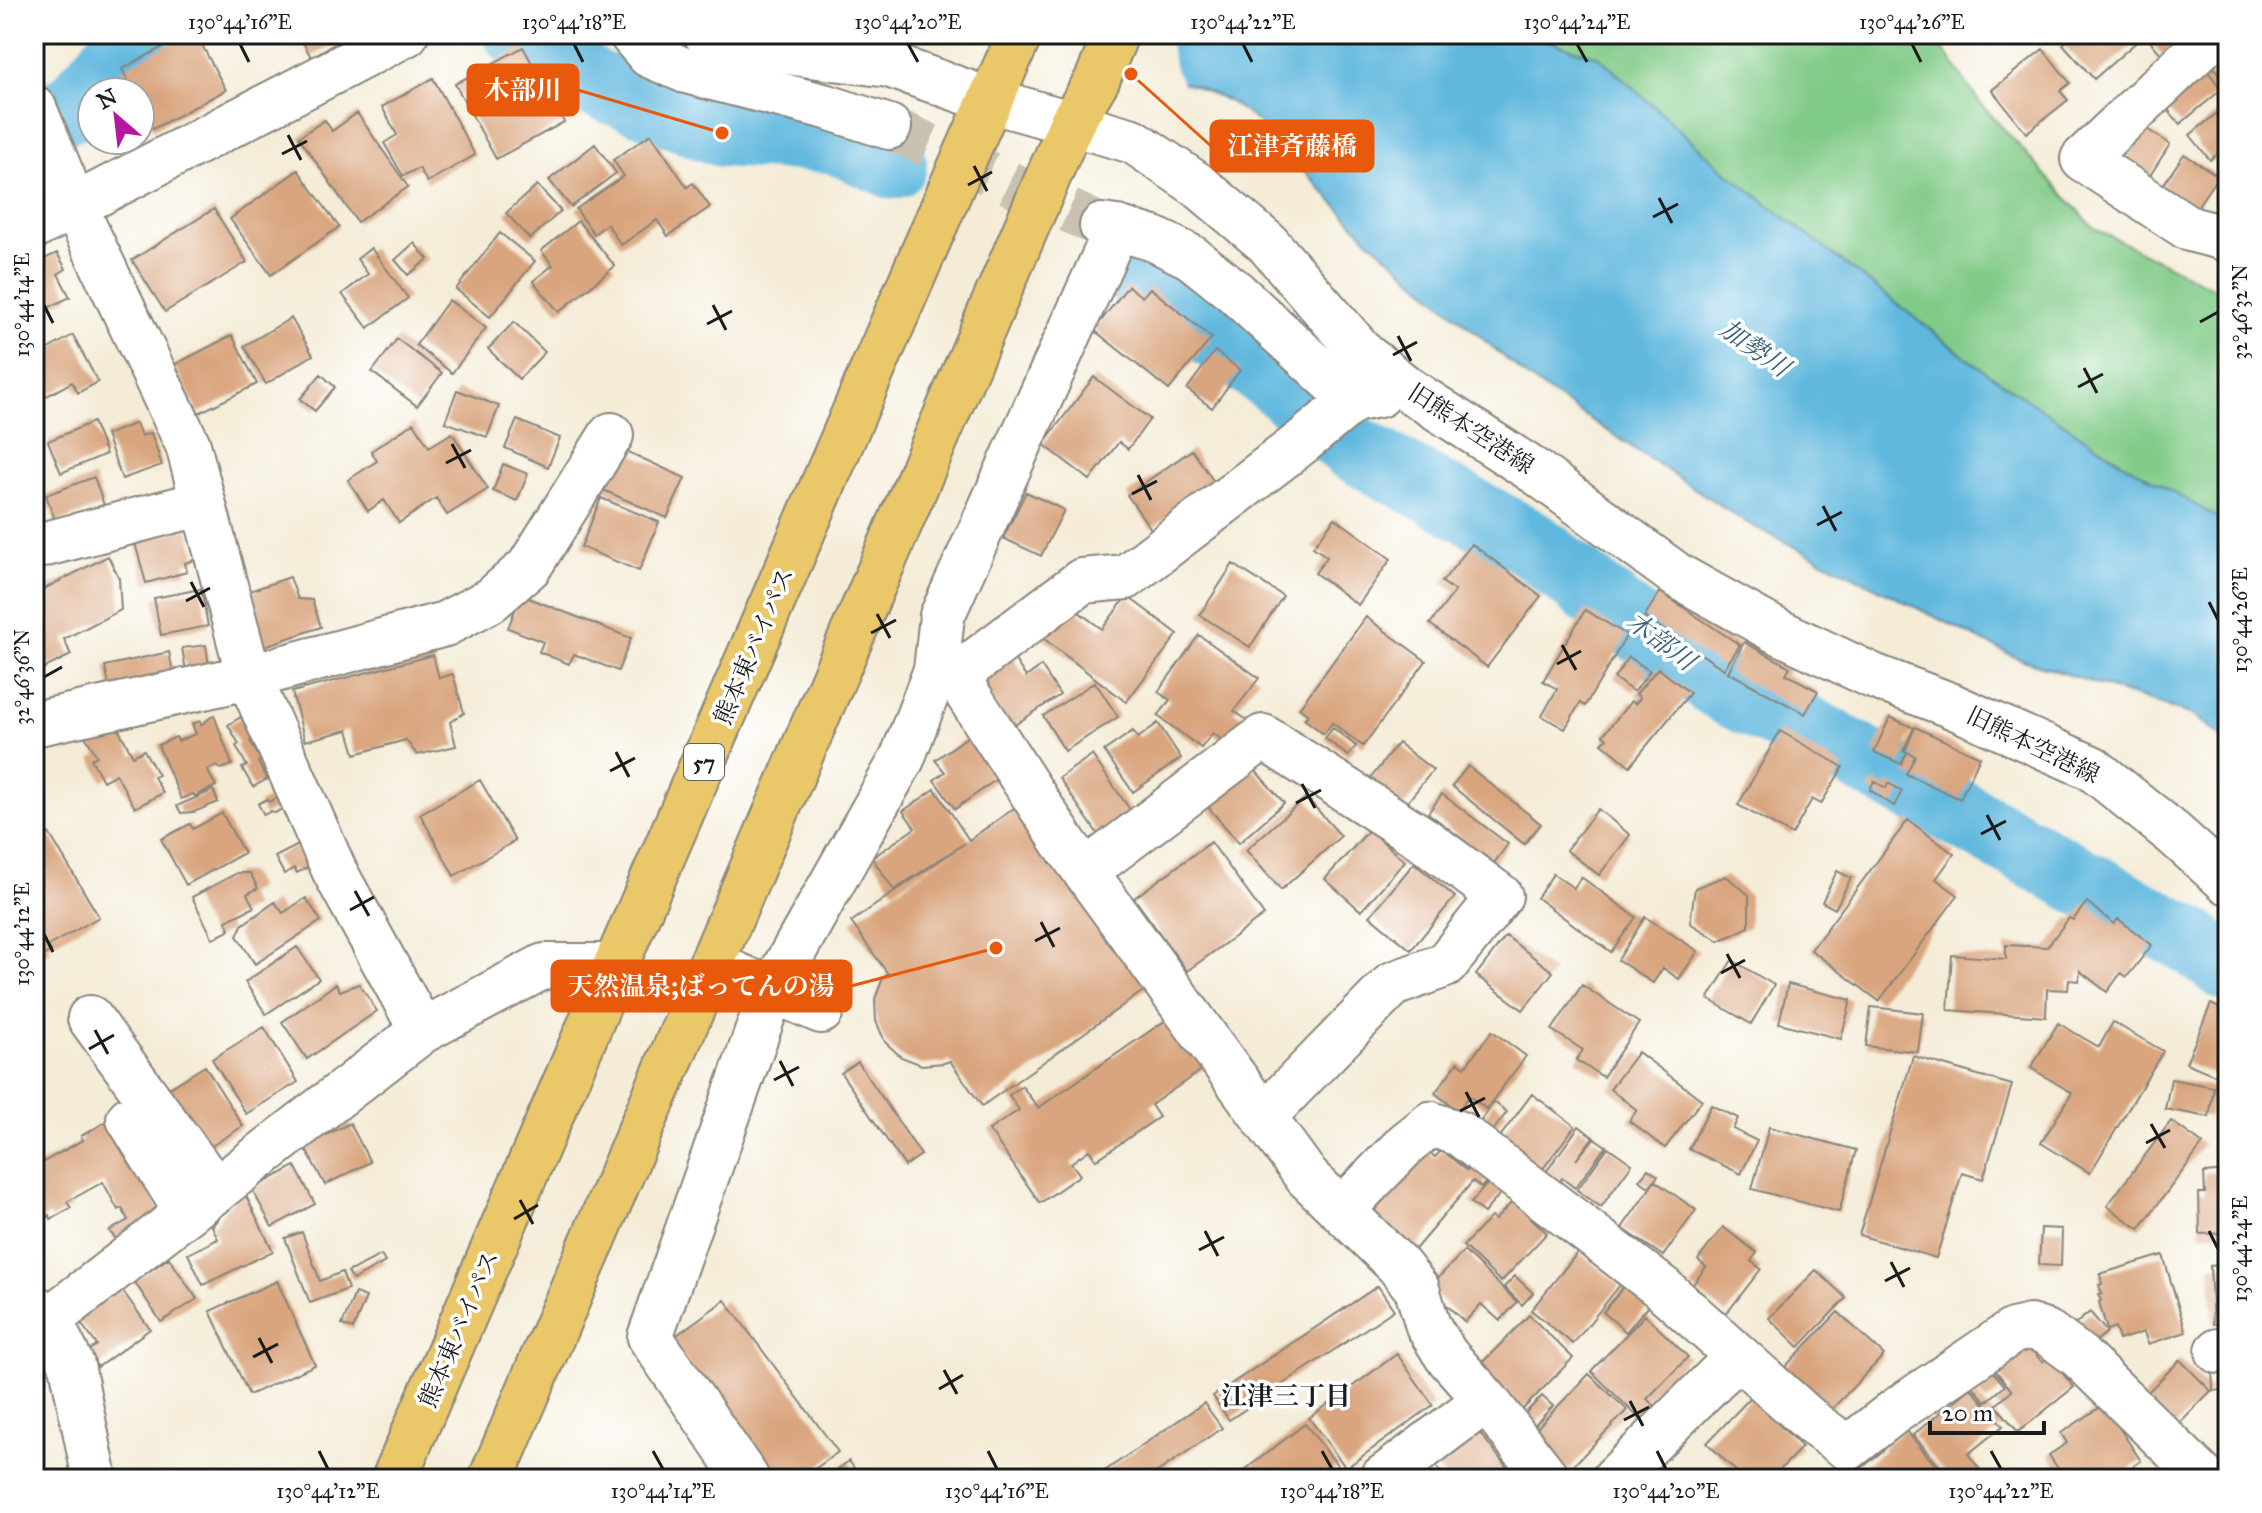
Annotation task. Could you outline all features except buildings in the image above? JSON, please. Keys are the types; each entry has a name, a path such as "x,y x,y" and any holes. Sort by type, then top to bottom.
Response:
{"highway":[{"path":"491,1479 1072,122 1097,80 1116,34"},
{"name":"熊本東バイパス","path":"394,1479 989,100 1018,40"}],"street":[{"path":"34,227 406,34"},
{"path":"631,34 649,55 686,71 827,107 889,127"},
{"name":"旧熊本空港線","path":"706,34 763,49 889,65 989,100 1133,141 1198,185 1267,243 1364,355 1409,390 1539,474 1678,576 1773,629 1873,676 1950,705 2092,768 2228,882"},
{"path":"2215,34 2083,159 2190,229 2228,239"},
{"path":"41,125 75,207 188,445 249,677 335,872 422,1031"},
{"path":"1353,400 1234,291 1191,257 1154,239 1109,227 1092,284 942,616 946,673 1085,872 1307,1177 1398,1265 1417,1289 1428,1326 1446,1355 1548,1479"},
{"path":"747,1479 650,1337 772,990 902,759 946,673 1082,581 1126,577 1353,400 1409,390"},
{"path":"34,724 249,677 445,624 491,600 529,567 611,435"},
{"path":"34,547 203,503"},
{"path":"1085,872 1263,737 1423,839 1500,896 1445,965 1393,984 1264,1116"},
{"path":"711,964 821,1011"},
{"path":"95,1479 72,1365 39,1319 202,1202 422,1031 544,966 616,966"},
{"path":"90,1018 202,1202"},
{"path":"129,1119 202,1202"},
{"path":"1342,1210 1406,1144 1431,1124 1460,1134 1662,1288 1814,1424 1848,1448 1894,1412 2013,1331 2030,1327 2048,1333 2079,1356 2205,1479"},
{"path":"1614,1479 1738,1356"},
{"path":"1381,1479 1486,1400"}],"green space":[{"path":"1526,34 1933,34 1980,103 2094,228 2228,295 2228,524 2120,461 1980,368 1726,172 1599,57"}],"water":[{"name":"加勢川","path":"1068,34 1526,34 1599,57 1726,172 1980,368 2120,461 2228,524 2228,742 2193,715 2017,658 1745,522 1528,378 1369,240 1257,121 1228,101"}],"pier":[{"path":"1064,34 1175,34 1170,46 1175,69 1185,87 1066,38"}],"waterway":[{"name":"木部川","path":"34,122 72,108 136,34"},
{"name":"木部川","path":"518,34 591,82 722,133 833,139 893,165"},
{"name":"木部川","path":"1124,266 1283,387 1353,448 1530,543 1668,651 1732,694 1812,732 2195,944 2228,968"}],"tunnel":[{"path":"889,127 1102,226"}],"place":[{"name":"江津斉藤橋","path":"1131,74"},
{"name":"木部川","path":"722,133"},
{"name":"天然温泉;ばってんの湯","path":"996,948"}],"district":[{"name":"江津三丁目","path":"1286,1396"}]}
